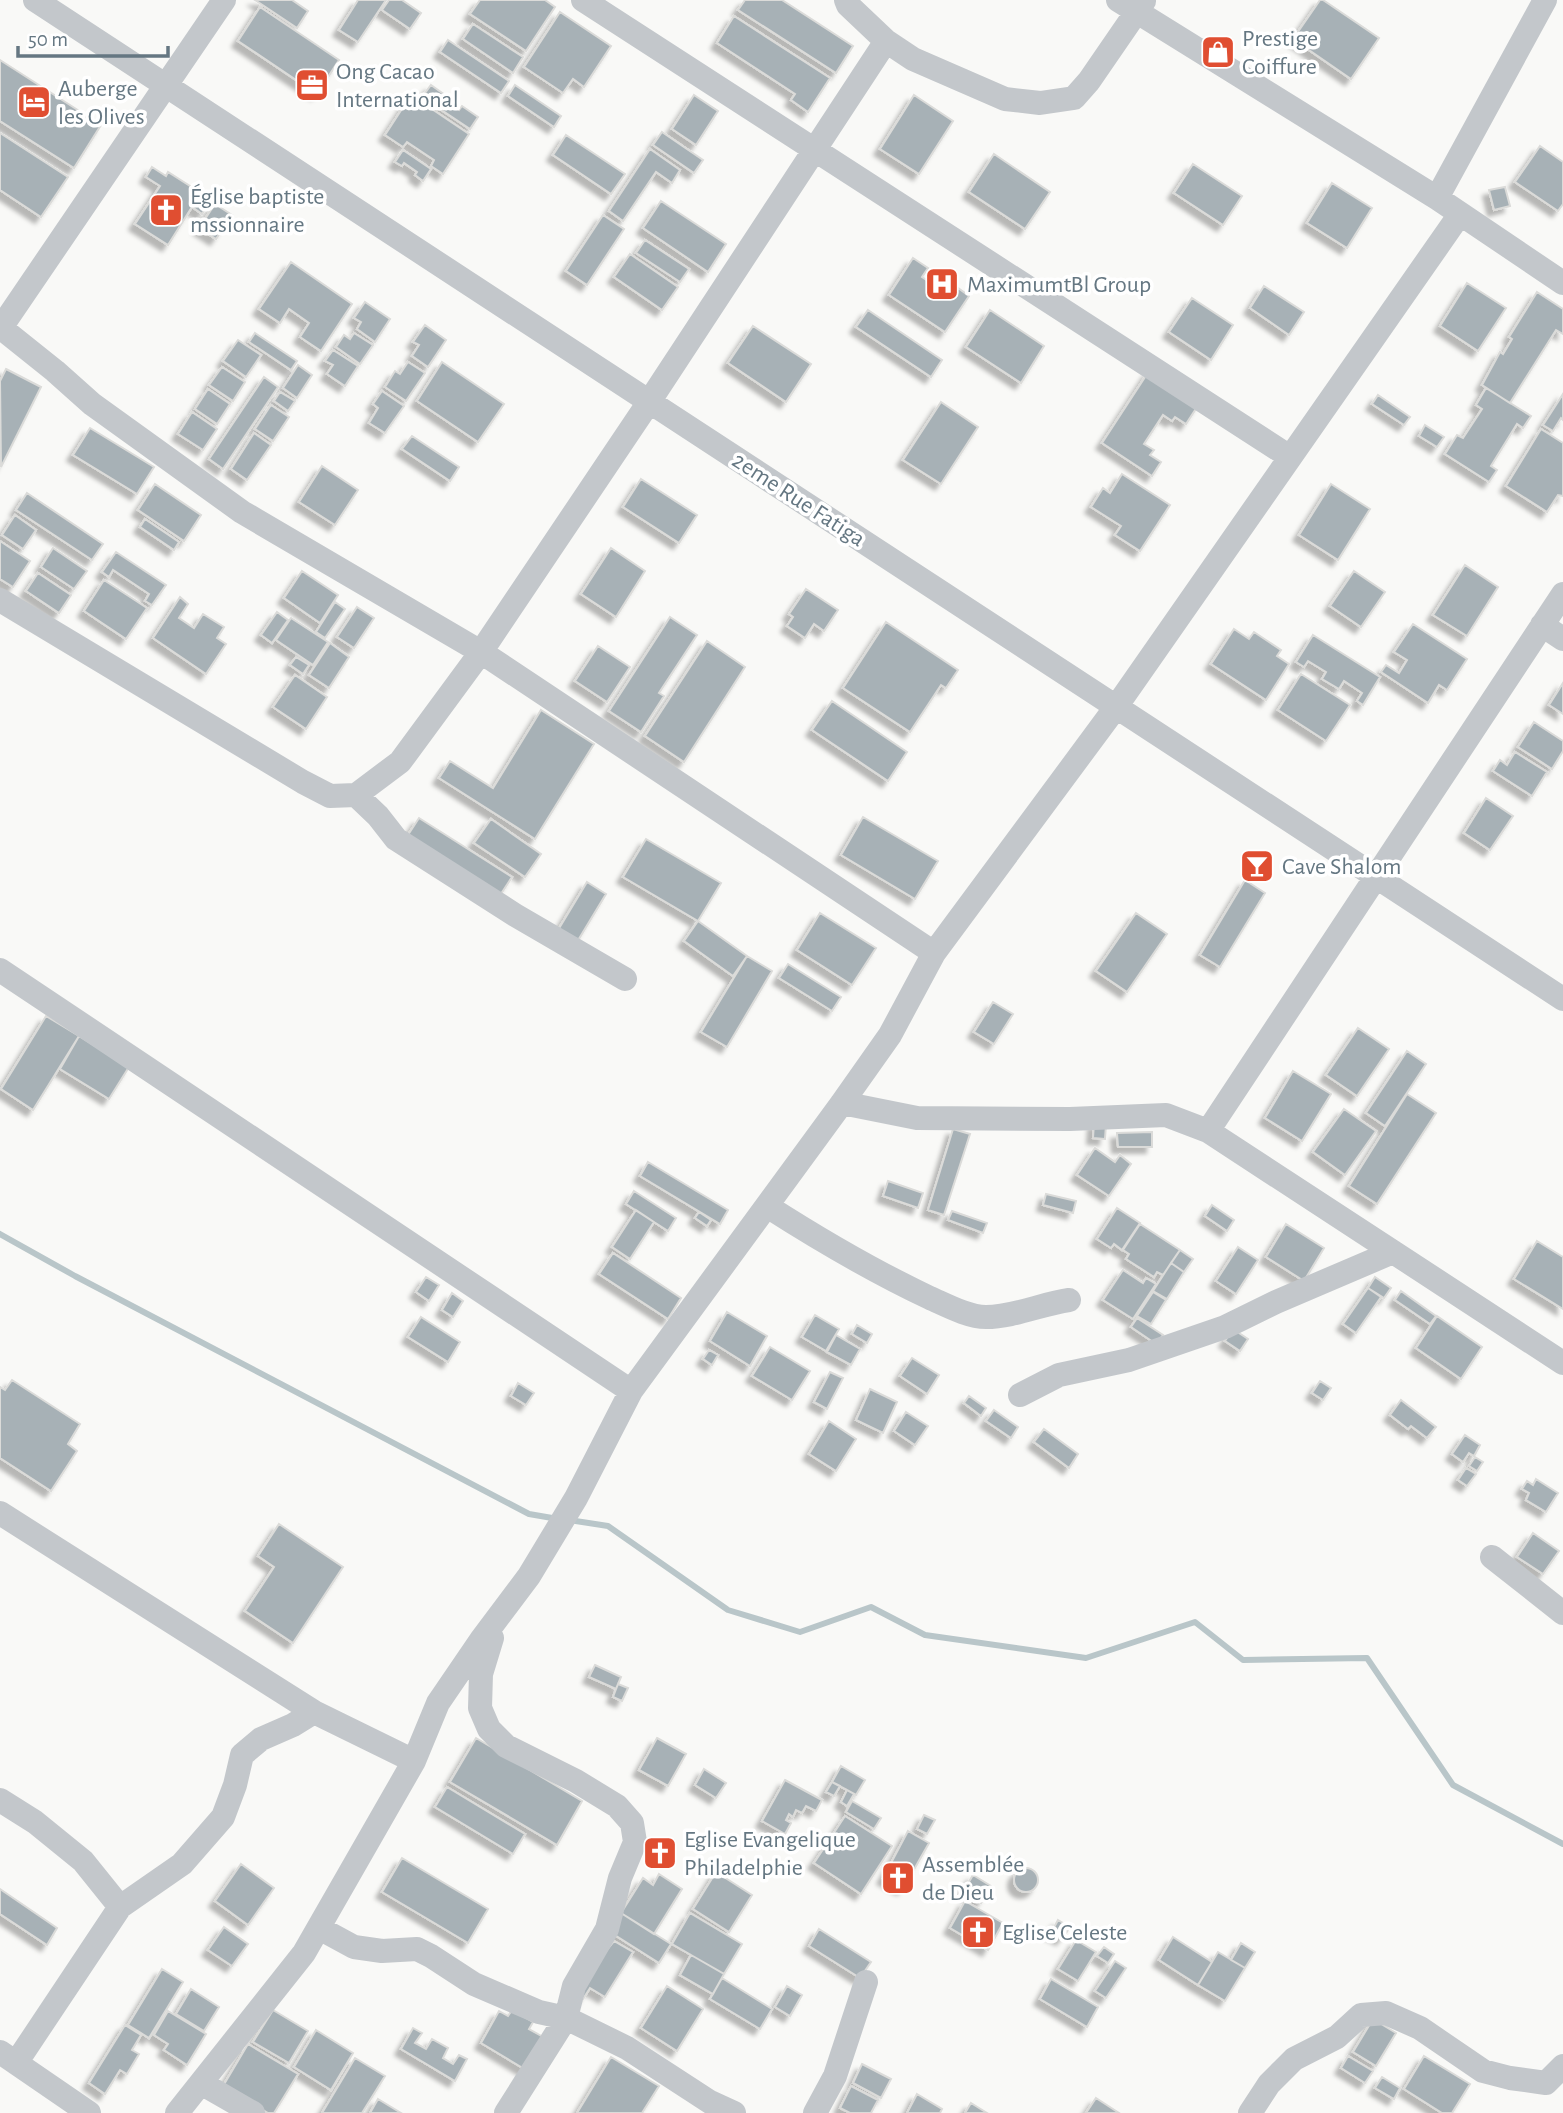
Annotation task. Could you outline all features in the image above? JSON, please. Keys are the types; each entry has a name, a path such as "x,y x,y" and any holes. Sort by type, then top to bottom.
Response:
{"street":[{"name":"2eme Rue Fatiga","path":"34,0 1563,999"},
{"path":"224,0 0,328 92,404 242,512 481,652 934,953"},
{"path":"583,0 1290,457"},
{"path":"846,0 886,41 913,59 1006,99 1040,103 1074,98 1089,81 1133,4 1437,198 1563,283"},
{"path":"1437,198 1545,0"},
{"path":"0,600 330,796 356,795 400,762 481,652 886,41"},
{"path":"177,2113 304,1953 414,1761 438,1703 529,1576 576,1498 631,1391 890,1035 934,953 1116,707 1460,214"},
{"path":"1208,1131 1563,594"},
{"path":"1542,625 1563,639"},
{"path":"356,795 378,816 396,839 515,915 625,979"},
{"path":"0,970 631,1391"},
{"path":"842,1103 917,1118 1070,1119 1166,1115 1208,1131 1563,1363"},
{"path":"767,1206 885,1277 950,1307 982,1318 998,1317 1069,1300"},
{"path":"1020,1395 1059,1376 1129,1360 1225,1327 1393,1252"},
{"path":"0,1513 314,1712 414,1761"},
{"path":"1492,1558 1563,1613"},
{"path":"506,1607 495,1629 481,1674 480,1708 489,1729 506,1746 576,1781 617,1806 632,1823 635,1842 620,1878 607,1929 573,1986 566,2018 506,2113"},
{"path":"89,2113 8,2058 120,1907 182,1864 223,1817 242,1755 261,1739 314,1712"},
{"path":"0,1800 35,1822 83,1861 120,1907"},
{"path":"318,1928 354,1947 382,1951 417,1949 431,1955 474,1984 539,2012 566,2018 627,2048 710,2102 734,2113"},
{"path":"816,2113 835,2076 866,1982"},
{"path":"1251,2113 1269,2084 1294,2059 1337,2037 1361,2015 1386,2013 1408,2023 1483,2071 1510,2078 1546,2082 1563,2066"},
{"path":"201,2083 253,2113"}],"building":[{"path":"255,0 292,0 308,11 297,28"},
{"path":"358,0 386,0 358,42 339,30"},
{"path":"389,0 402,0 421,13 410,29 382,10"},
{"path":"480,0 545,0 555,7 526,51 470,14"},
{"path":"745,0 782,0 853,46 836,73 738,10"},
{"path":"1320,0 1379,38 1351,79 1293,39"},
{"path":"260,7 339,60 317,94 238,41"},
{"path":"560,12 611,46 584,87 573,79 563,93 524,67"},
{"path":"734,16 830,78 808,112 791,100 795,94 717,43"},
{"path":"473,24 523,57 513,73 463,39"},
{"path":"448,40 509,81 501,93 440,52"},
{"path":"0,60 101,125 74,168 0,121"},
{"path":"431,85 445,95 442,99 459,110 462,106 478,117 470,129 422,97"},
{"path":"515,85 561,116 554,127 508,96"},
{"path":"411,95 469,134 443,174 431,166 434,160 407,142 403,147 385,135"},
{"path":"694,95 718,111 696,145 672,129"},
{"path":"914,95 953,121 919,174 880,149"},
{"path":"662,132 703,160 694,173 653,145"},
{"path":"0,133 68,177 41,217 0,190"},
{"path":"566,135 625,174 611,194 553,155"},
{"path":"1540,146 1563,162 1563,204 1558,211 1515,182"},
{"path":"650,149 680,170 672,183 656,172 623,221 609,211"},
{"path":"403,150 431,169 423,181 415,175 417,172 404,163 402,166 395,162"},
{"path":"994,154 1050,192 1025,229 969,192"},
{"path":"1193,164 1242,196 1223,225 1174,193"},
{"path":"152,167 166,176 168,172 201,193 198,198 208,204 202,214 192,207 168,245 135,224 160,186 146,177"},
{"path":"1332,183 1372,208 1347,248 1307,223"},
{"path":"1505,187 1510,206 1494,210 1489,190"},
{"path":"661,201 726,244 708,272 643,228"},
{"path":"215,204 232,215 216,239 199,228"},
{"path":"603,215 624,229 587,285 566,271"},
{"path":"645,240 689,269 680,282 636,253"},
{"path":"630,254 678,287 662,310 614,277"},
{"path":"913,258 928,268 922,277 952,297 958,288 969,296 945,332 889,295"},
{"path":"291,262 352,304 321,351 300,337 309,323 289,309 280,323 259,309"},
{"path":"1467,283 1506,308 1478,351 1440,326"},
{"path":"1264,286 1304,312 1289,335 1250,308"},
{"path":"1537,292 1563,309 1563,334 1556,330 1510,403 1482,385 1500,352 1503,354 1512,339 1509,337"},
{"path":"1192,298 1233,325 1211,360 1169,332"},
{"path":"365,302 390,319 375,342 357,329 361,322 354,318"},
{"path":"868,310 942,360 931,377 856,327"},
{"path":"990,310 1044,346 1021,383 966,347"},
{"path":"425,325 446,340 428,367 412,356 419,345 413,342"},
{"path":"753,326 811,364 786,402 728,363"},
{"path":"255,333 297,361 291,370 249,342"},
{"path":"354,333 373,345 360,364 336,347 344,335 350,339"},
{"path":"238,340 261,355 246,377 223,361"},
{"path":"333,350 358,366 345,386 327,374 333,365 325,361"},
{"path":"408,362 425,373 406,401 385,387 395,371 400,374"},
{"path":"442,362 504,404 478,442 417,401"},
{"path":"298,365 312,375 297,398 283,388"},
{"path":"222,367 245,382 233,401 209,385"},
{"path":"6,369 41,387 1,467 0,381"},
{"path":"1149,371 1199,404 1186,424 1175,417 1172,421 1163,415 1144,444 1154,450 1150,455 1161,462 1152,476 1102,443"},
{"path":"264,377 278,387 223,469 209,459"},
{"path":"1486,388 1531,416 1523,428 1517,424 1491,466 1497,470 1489,482 1445,454 1457,435 1463,438 1482,409 1476,405"},
{"path":"208,389 230,404 217,424 195,409"},
{"path":"382,391 404,406 385,433 369,423 378,408 373,404"},
{"path":"280,392 295,401 288,411 274,401"},
{"path":"1563,394 1563,420 1561,418 1553,431 1543,425"},
{"path":"1378,395 1410,417 1404,425 1372,404"},
{"path":"941,402 978,427 941,484 903,460"},
{"path":"271,405 289,417 273,441 255,429"},
{"path":"192,412 217,429 203,450 178,434"},
{"path":"1425,425 1444,437 1437,447 1419,436"},
{"path":"90,428 154,467 137,494 73,455"},
{"path":"1541,429 1563,443 1563,496 1558,495 1547,512 1506,486"},
{"path":"254,433 271,445 247,480 231,469"},
{"path":"412,436 459,467 450,481 402,449"},
{"path":"322,466 358,490 335,525 299,502"},
{"path":"1122,474 1170,505 1140,551 1115,535 1121,526 1091,507 1103,488 1110,493"},
{"path":"641,479 697,515 679,543 623,507"},
{"path":"155,484 201,515 184,541 138,510"},
{"path":"1331,484 1370,509 1338,560 1299,535"},
{"path":"27,493 103,544 92,560 16,510"},
{"path":"15,515 36,530 23,549 2,535"},
{"path":"145,519 179,542 174,550 140,527"},
{"path":"0,541 30,561 13,587 0,579"},
{"path":"53,548 87,571 74,589 41,567"},
{"path":"611,548 645,571 616,617 581,594"},
{"path":"116,552 166,585 152,605 145,601 149,594 113,570 109,577 102,572"},
{"path":"1465,565 1498,587 1467,636 1433,615"},
{"path":"302,571 338,595 320,623 284,598"},
{"path":"1354,571 1385,592 1361,627 1330,606"},
{"path":"38,573 71,595 59,613 26,591"},
{"path":"104,580 147,608 126,639 84,611"},
{"path":"806,589 838,610 824,631 814,624 805,638 787,626 793,617 789,614"},
{"path":"180,597 188,604 179,618 194,628 203,614 224,627 217,638 226,644 206,674 153,638"},
{"path":"335,602 345,609 325,638 316,632"},
{"path":"357,607 374,618 354,648 337,637"},
{"path":"277,612 288,620 272,643 261,635"},
{"path":"670,617 697,635 659,693 664,696 641,732 609,711"},
{"path":"291,618 328,642 313,665 276,640"},
{"path":"886,622 958,670 946,688 941,685 910,732 843,688"},
{"path":"1413,624 1467,659 1447,690 1439,685 1428,703 1381,672 1386,665 1399,673 1407,660 1394,652"},
{"path":"1234,629 1249,639 1254,632 1281,650 1277,656 1289,664 1266,700 1211,664"},
{"path":"1313,635 1380,677 1363,705 1357,701 1362,693 1344,681 1339,689 1322,679 1326,672 1308,661 1304,667 1296,662"},
{"path":"707,641 745,667 684,762 645,736"},
{"path":"330,643 349,657 329,688 309,675"},
{"path":"598,646 630,667 607,702 575,681"},
{"path":"296,657 309,665 303,674 290,665"},
{"path":"1301,674 1350,705 1326,741 1278,710"},
{"path":"295,675 327,697 306,729 273,707"},
{"path":"1563,683 1563,714 1549,705"},
{"path":"832,701 907,752 888,781 812,730"},
{"path":"541,710 594,744 535,839 439,778 450,761 493,788"},
{"path":"1534,722 1563,741 1563,751 1552,769 1518,747"},
{"path":"1515,752 1547,772 1532,796 1493,771 1500,760 1507,765"},
{"path":"1486,798 1513,816 1490,850 1464,833"},
{"path":"863,817 938,861 915,899 841,855"},
{"path":"419,818 512,877 497,900 404,841"},
{"path":"491,819 541,854 525,877 474,843"},
{"path":"646,839 721,883 698,921 623,877"},
{"path":"1245,880 1265,893 1220,967 1200,955"},
{"path":"587,882 606,894 574,947 555,935"},
{"path":"820,913 876,948 852,985 797,950"},
{"path":"1136,913 1167,934 1127,992 1096,971"},
{"path":"698,921 747,956 733,976 684,941"},
{"path":"747,956 772,971 727,1047 701,1032"},
{"path":"788,964 841,997 832,1011 779,978"},
{"path":"993,1002 1013,1014 994,1044 974,1032"},
{"path":"46,1016 79,1036 33,1110 1,1089"},
{"path":"1358,1028 1389,1049 1357,1096 1326,1075"},
{"path":"79,1036 129,1067 109,1099 60,1069"},
{"path":"1407,1051 1426,1064 1385,1126 1366,1113"},
{"path":"1293,1071 1331,1094 1302,1141 1265,1118"},
{"path":"1407,1094 1436,1113 1377,1204 1349,1186"},
{"path":"1344,1109 1376,1131 1345,1175 1313,1152"},
{"path":"1094,1123 1106,1124 1105,1139 1093,1138"},
{"path":"953,1129 970,1134 944,1215 928,1210"},
{"path":"1152,1132 1152,1147 1118,1147 1117,1133"},
{"path":"1095,1148 1115,1162 1120,1155 1131,1164 1109,1196 1077,1175"},
{"path":"648,1162 728,1210 720,1224 640,1176"},
{"path":"888,1181 923,1193 918,1208 883,1196"},
{"path":"634,1191 676,1218 668,1231 626,1204"},
{"path":"1046,1194 1076,1201 1073,1213 1043,1205"},
{"path":"1212,1205 1234,1220 1227,1231 1205,1216"},
{"path":"1117,1208 1140,1223 1122,1250 1114,1244 1111,1248 1097,1239"},
{"path":"636,1210 654,1222 630,1259 612,1247"},
{"path":"952,1211 987,1223 983,1233 948,1220"},
{"path":"699,1212 711,1220 707,1226 695,1218"},
{"path":"1140,1224 1180,1250 1163,1275 1157,1272 1154,1277 1126,1259 1129,1254 1123,1250"},
{"path":"1286,1224 1324,1248 1304,1281 1266,1257"},
{"path":"1537,1241 1563,1257 1563,1309 1514,1279"},
{"path":"1238,1247 1258,1260 1236,1294 1216,1281"},
{"path":"1180,1250 1193,1259 1184,1272 1171,1263"},
{"path":"613,1253 681,1298 668,1319 599,1274"},
{"path":"1171,1263 1184,1272 1167,1299 1153,1291"},
{"path":"1123,1270 1143,1283 1146,1278 1156,1284 1133,1319 1103,1300"},
{"path":"426,1277 439,1285 429,1301 416,1292"},
{"path":"1375,1277 1391,1288 1384,1298 1368,1288"},
{"path":"1368,1288 1381,1297 1356,1333 1343,1324"},
{"path":"1401,1291 1436,1316 1430,1324 1395,1300"},
{"path":"1153,1292 1166,1300 1151,1324 1137,1316"},
{"path":"452,1293 463,1301 453,1317 442,1310"},
{"path":"727,1312 767,1336 750,1366 710,1341"},
{"path":"815,1315 839,1329 826,1351 802,1337"},
{"path":"1437,1316 1482,1347 1461,1379 1416,1348"},
{"path":"421,1317 460,1342 448,1362 408,1337"},
{"path":"1137,1318 1163,1335 1156,1344 1131,1327"},
{"path":"857,1325 872,1334 867,1343 852,1334"},
{"path":"1233,1329 1248,1339 1240,1351 1225,1341"},
{"path":"836,1335 860,1349 851,1365 827,1352"},
{"path":"770,1347 810,1371 792,1400 752,1376"},
{"path":"709,1350 718,1355 712,1365 703,1359"},
{"path":"912,1358 939,1375 927,1394 900,1376"},
{"path":"830,1372 843,1378 827,1409 814,1402"},
{"path":"12,1380 80,1424 68,1444 77,1451 51,1491 0,1458 0,1387 5,1390"},
{"path":"1320,1381 1331,1388 1323,1400 1312,1393"},
{"path":"518,1383 534,1393 526,1405 511,1396"},
{"path":"870,1389 897,1402 883,1433 856,1420"},
{"path":"969,1396 986,1408 981,1416 964,1403"},
{"path":"1401,1400 1436,1427 1427,1438 1411,1426 1408,1429 1390,1415"},
{"path":"994,1410 1018,1427 1011,1438 986,1421"},
{"path":"906,1412 928,1426 915,1445 894,1431"},
{"path":"829,1421 856,1439 836,1471 809,1454"},
{"path":"1044,1429 1078,1454 1069,1468 1034,1442"},
{"path":"1465,1435 1480,1445 1474,1456 1469,1453 1463,1462 1452,1454"},
{"path":"1475,1457 1483,1462 1477,1471 1469,1466"},
{"path":"1466,1468 1476,1474 1467,1486 1458,1480"},
{"path":"1536,1479 1558,1493 1546,1512 1526,1500 1529,1493 1522,1489 1527,1481 1533,1485"},
{"path":"279,1524 343,1567 293,1643 245,1611 274,1567 258,1556"},
{"path":"1533,1533 1559,1551 1543,1574 1517,1557"},
{"path":"595,1665 621,1677 616,1689 589,1677"},
{"path":"618,1684 628,1688 622,1701 613,1697"},
{"path":"476,1738 582,1801 557,1845 450,1782"},
{"path":"657,1738 686,1754 668,1786 639,1770"},
{"path":"841,1766 865,1780 856,1795 832,1782"},
{"path":"704,1769 726,1783 716,1798 695,1785"},
{"path":"785,1780 822,1800 816,1811 806,1806 802,1813 796,1810 793,1817 789,1814 786,1820 791,1823 785,1834 762,1821"},
{"path":"832,1782 840,1786 834,1796 826,1792"},
{"path":"447,1787 525,1834 513,1854 435,1807"},
{"path":"847,1790 854,1794 847,1806 841,1802"},
{"path":"852,1801 881,1818 874,1829 846,1812"},
{"path":"924,1815 935,1820 927,1834 917,1829"},
{"path":"845,1816 892,1846 861,1894 814,1863"},
{"path":"908,1831 929,1843 903,1889 883,1878"},
{"path":"402,1858 488,1909 468,1943 382,1892"},
{"path":"241,1864 274,1888 248,1925 215,1901"},
{"path":"1026,1868 1035,1871 1038,1880 1035,1889 1026,1892 1017,1889 1014,1880 1017,1871"},
{"path":"716,1872 752,1895 729,1932 693,1909"},
{"path":"659,1874 682,1889 654,1934 621,1913 643,1878 653,1885"},
{"path":"973,1875 991,1886 981,1903 963,1892"},
{"path":"0,1889 57,1928 47,1945 0,1914"},
{"path":"965,1901 1003,1923 988,1950 950,1928"},
{"path":"621,1913 671,1944 659,1963 610,1932"},
{"path":"690,1913 742,1944 724,1974 672,1944"},
{"path":"1058,1920 1070,1927 1062,1939 1051,1933"},
{"path":"224,1927 248,1944 232,1966 208,1950"},
{"path":"819,1929 871,1962 860,1978 809,1946"},
{"path":"1173,1937 1212,1962 1198,1985 1159,1960"},
{"path":"1076,1940 1096,1952 1078,1981 1058,1969"},
{"path":"614,1941 633,1952 605,1997 590,1988 583,1999 573,1992"},
{"path":"1241,1943 1255,1952 1245,1968 1231,1960"},
{"path":"1104,1947 1114,1954 1108,1963 1097,1956"},
{"path":"1218,1952 1245,1968 1225,2001 1198,1985"},
{"path":"691,1955 724,1974 713,1994 680,1975"},
{"path":"1115,1961 1126,1968 1106,1998 1095,1991"},
{"path":"162,1969 183,1982 149,2038 128,2025"},
{"path":"722,1978 772,2009 760,2029 710,1999"},
{"path":"1051,1979 1098,2007 1087,2027 1040,1999"},
{"path":"667,1986 703,2009 677,2051 641,2028"},
{"path":"787,1986 802,1995 790,2016 775,2007"},
{"path":"191,1989 219,2007 204,2031 176,2014"},
{"path":"273,2010 308,2031 289,2063 253,2042"},
{"path":"512,2010 533,2022 529,2029 545,2038 526,2070 481,2043 499,2011 508,2016"},
{"path":"168,2011 206,2034 187,2065 164,2050 168,2044 154,2035"},
{"path":"1373,2019 1396,2033 1376,2066 1353,2052"},
{"path":"125,2025 141,2035 132,2050 139,2054 127,2074 120,2070 105,2094 89,2083"},
{"path":"413,2028 422,2033 415,2043 426,2049 432,2039 448,2048 443,2058 453,2064 459,2055 467,2059 455,2081 401,2049"},
{"path":"316,2030 353,2053 331,2090 294,2067"},
{"path":"248,2044 298,2074 274,2113 268,2113 223,2086"},
{"path":"1348,2056 1373,2071 1365,2083 1341,2068"},
{"path":"1424,2056 1470,2084 1452,2113 1442,2113 1404,2089"},
{"path":"611,2057 659,2086 642,2113 577,2113"},
{"path":"355,2058 385,2076 362,2113 322,2113"},
{"path":"862,2064 891,2079 881,2098 853,2083"},
{"path":"1382,2077 1400,2088 1394,2099 1375,2088"},
{"path":"851,2086 878,2100 871,2113 850,2113 840,2108"},
{"path":"917,2094 942,2109 940,2113 907,2113"},
{"path":"1096,2098 1119,2113 1086,2113"},
{"path":"378,2099 401,2113 370,2113"},
{"path":"971,2103 987,2113 965,2113"}],"waterway":[{"path":"0,1234 529,1514 558,1519"},
{"path":"569,1520 608,1526 728,1610 800,1632 871,1607 925,1635 1086,1658 1195,1622 1243,1660 1367,1658 1453,1785 1563,1844"}],"place":[{"name":"Prestige Coiffure","path":"1218,52"},
{"name":"Ong Cacao International","path":"312,85"},
{"name":"Auberge les Olives","path":"34,102"},
{"name":"Église baptiste mssionnaire","path":"166,210"},
{"name":"MaximumtBl Group","path":"942,284"},
{"name":"Cave Shalom","path":"1257,866"},
{"name":"Eglise Evangelique Philadelphie","path":"660,1853"},
{"name":"Assemblée de Dieu","path":"898,1878"},
{"name":"Eglise Celeste","path":"978,1932"}]}
